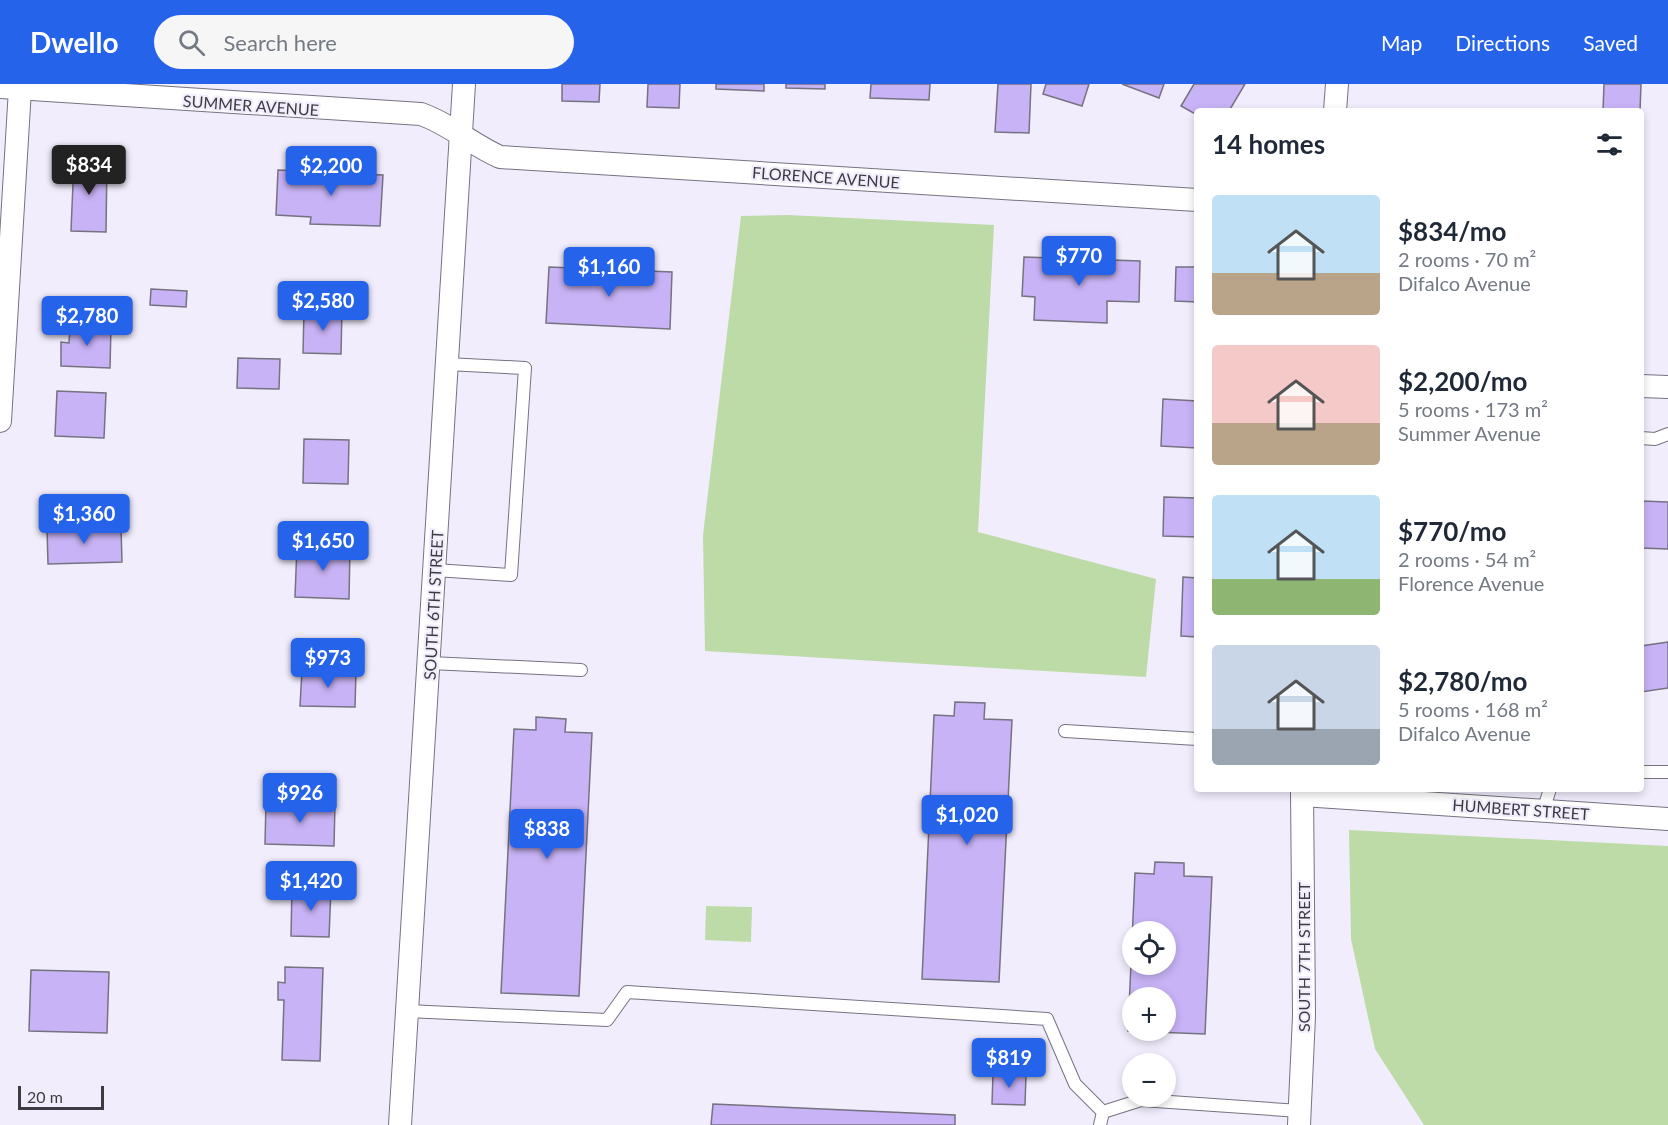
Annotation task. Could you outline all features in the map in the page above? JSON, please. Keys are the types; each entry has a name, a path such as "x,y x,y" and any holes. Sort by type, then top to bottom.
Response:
{"street":[{"name":"SOUTH 6TH STREET","path":"400,1125 464,84"},
{"path":"1335,108 1337,84"},
{"name":"SUMMER AVENUE","path":"10,88 421,114 443,122 461,134"},
{"path":"0,421 10,88"},
{"name":"FLORENCE AVENUE","path":"461,134 482,149 500,157 1194,200"},
{"path":"1644,386 1668,387"},
{"name":"HUMBERT STREET","path":"1302,792 1668,819"},
{"name":"SOUTH 7TH STREET","path":"1299,1118 1304,1016 1302,792"}],"lane":[{"path":"435,570 511,575 525,368 447,364"},
{"path":"1644,438 1655,439 1668,434"},
{"path":"430,663 581,670"},
{"path":"1065,730 1194,738"},
{"path":"1644,772 1668,772"},
{"path":"1543,811 1549,792"},
{"path":"407,1011 607,1020 627,992 1047,1018 1075,1084 1103,1112"},
{"path":"1103,1112 1141,1100 1299,1118"},
{"path":"1101,1125 1103,1112"}],"green space":[{"path":"788,215 994,225 978,532 1156,579 1146,677 705,651 703,535 741,216"},
{"path":"1349,830 1668,846 1668,1125 1424,1125 1375,1049 1351,939"},
{"path":"706,906 752,907 751,942 705,940"}],"building":[{"path":"562,84 600,84 599,102 562,101"},
{"path":"648,84 680,84 679,108 647,107"},
{"path":"716,84 764,84 764,91 716,89"},
{"path":"786,84 825,84 825,89 786,88"},
{"path":"871,84 930,84 929,100 870,98"},
{"path":"998,84 1031,84 1029,133 995,132"},
{"path":"1046,84 1089,84 1082,106 1043,94"},
{"path":"1122,84 1164,84 1159,98"},
{"path":"1194,84 1245,84 1231,108 1194,108 1194,113 1181,106"},
{"path":"1604,84 1641,84 1640,108 1603,108"},
{"path":"74,159 107,160 106,232 71,231"},
{"path":"278,170 383,175 380,226 310,224 311,217 276,215"},
{"path":"1024,257 1140,261 1139,302 1107,301 1107,323 1034,320 1035,297 1022,296"},
{"path":"549,267 672,272 670,329 546,323"},
{"path":"1176,267 1194,267 1194,302 1175,301"},
{"path":"151,289 187,291 186,307 150,305"},
{"path":"304,310 342,310 341,354 303,353"},
{"path":"70,325 111,326 110,368 61,366 61,342 69,343"},
{"path":"238,358 280,359 279,389 237,388"},
{"path":"57,391 106,393 104,438 55,436"},
{"path":"1163,399 1194,401 1194,448 1161,446"},
{"path":"304,439 349,440 348,484 303,483"},
{"path":"1164,497 1194,498 1194,537 1163,536"},
{"path":"1644,501 1668,502 1668,549 1644,548"},
{"path":"121,527 122,562 48,564 47,528"},
{"path":"297,545 350,547 349,599 295,597"},
{"path":"1183,577 1194,578 1194,637 1181,636"},
{"path":"1668,642 1668,688 1644,692 1644,646"},
{"path":"302,670 356,671 355,707 300,706"},
{"path":"955,702 985,703 984,719 1012,720 999,982 922,979 934,715 954,716"},
{"path":"536,717 566,719 565,732 592,733 579,996 501,993 514,729 536,730"},
{"path":"266,802 335,804 334,846 265,844"},
{"path":"1155,862 1184,863 1184,876 1212,877 1205,1034 1176,1033 1176,987 1130,987 1130,975 1176,975 1176,921 1133,921 1135,873 1154,874"},
{"path":"292,887 331,888 329,937 291,936"},
{"path":"285,967 323,968 320,1061 282,1060 284,1000 278,1000 278,982 285,983"},
{"path":"31,970 109,972 107,1033 29,1031"},
{"path":"993,1074 1026,1075 1025,1105 992,1104"},
{"path":"713,1104 955,1115 955,1125 711,1125"}]}
